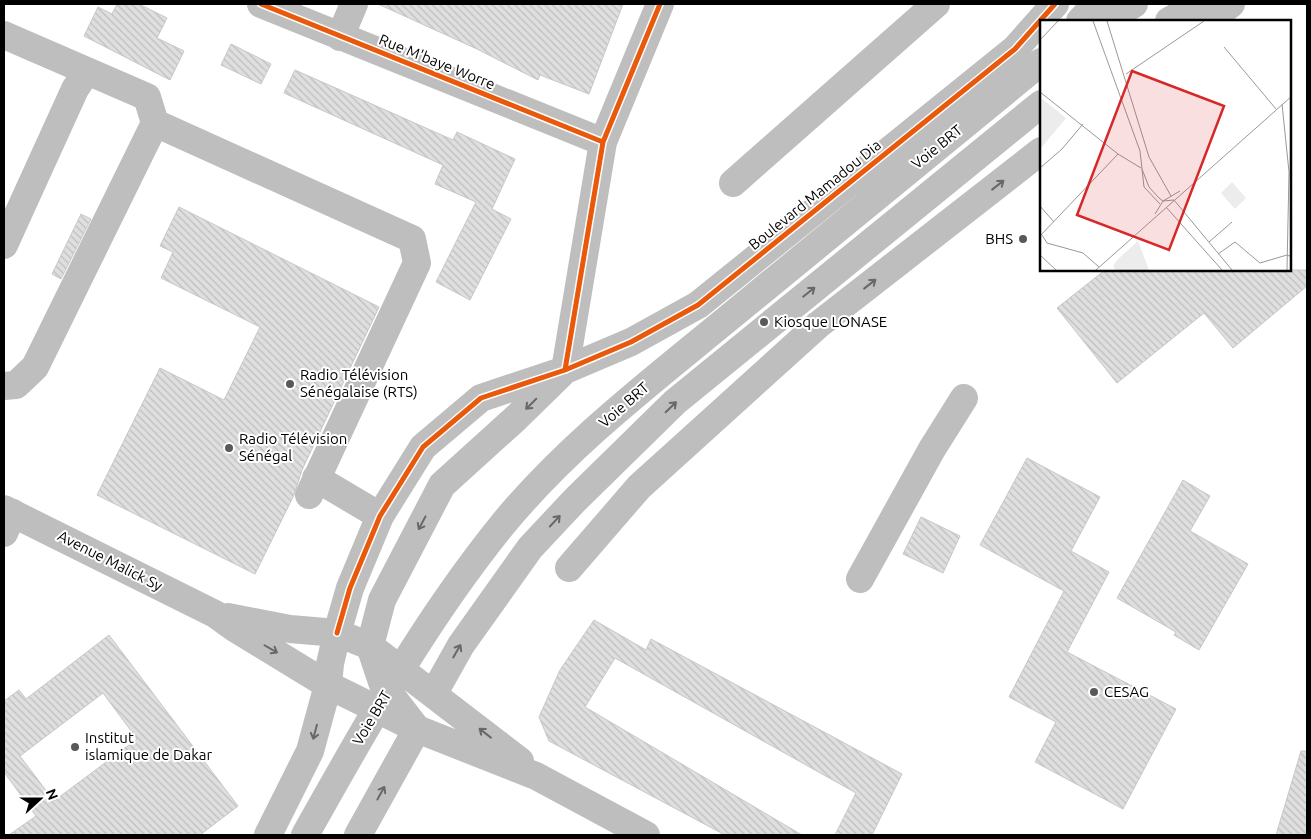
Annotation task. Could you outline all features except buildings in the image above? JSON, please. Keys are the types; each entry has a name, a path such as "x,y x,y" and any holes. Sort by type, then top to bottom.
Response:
{"street":[{"name":"Rue M'baye Worre","path":"261,4 604,142"},
{"path":"340,37 354,4"},
{"path":"370,646 382,600 442,485 516,418 565,370 604,142 660,4"},
{"path":"733,183 936,4"},
{"name":"Boulevard Mamadou Dia","path":"1041,20 1055,4"},
{"path":"1081,20 1096,4"},
{"path":"1107,20 1134,4"},
{"path":"1171,20 1199,4"},
{"path":"1209,20 1231,4"},
{"name":"Boulevard Mamadou Dia","path":"268,835 310,751 328,685 330,664 337,633 350,588 380,516 423,447 481,398 565,370 631,342 698,305 1016,49 1040,21"},
{"path":"4,35 147,97 155,123 35,367 16,385 4,386"},
{"name":"Voie BRT","path":"305,835 389,690 450,593 504,523 574,450 649,383 1040,63"},
{"path":"4,245 75,89 87,71"},
{"path":"358,835 417,729 427,715 434,693 461,644 530,548 575,500 675,402 1040,105"},
{"path":"155,123 412,239 417,263 313,487 380,516"},
{"path":"568,568 639,487 818,325 1040,152"},
{"path":"860,579 932,449 964,398"},
{"name":"Avenue Malick Sy","path":"7,518 215,614 290,629 337,633 370,646 389,690 328,685 232,628 215,614"},
{"path":"389,690 434,693 508,750 536,776"},
{"path":"389,690 417,729 536,776 646,835"}],"cycle path":[{"path":"261,4 603,142"},
{"path":"565,370 603,142 660,4"},
{"path":"1041,20 1055,4"},
{"path":"337,633 350,588 380,516 423,447 481,398 565,370 631,342 698,305 1015,49 1040,21"}],"place":[{"name":"BHS","path":"1023,239"},
{"name":"Kiosque LONASE","path":"764,322"},
{"name":"Radio Télévision Sénégalaise (RTS)","path":"290,384"},
{"name":"Radio Télévision Sénégal","path":"229,448"},
{"name":"CESAG","path":"1094,692"},
{"name":"Institut islamique de Dakar","path":"75,747"}]}
